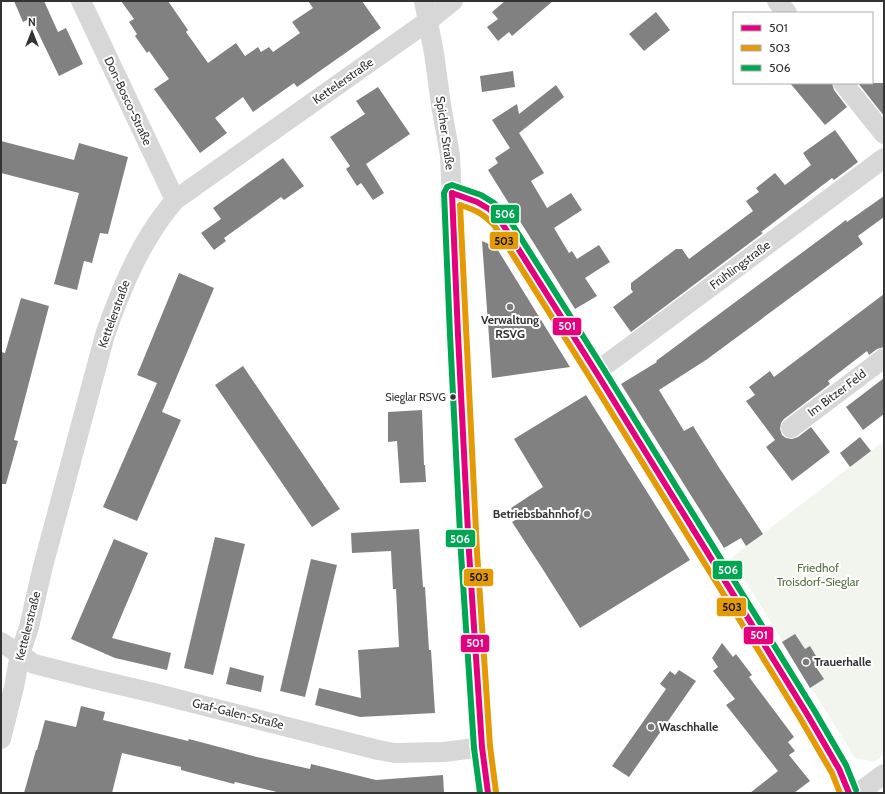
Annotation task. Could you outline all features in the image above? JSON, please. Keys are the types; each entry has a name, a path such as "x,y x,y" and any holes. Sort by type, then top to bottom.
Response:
{"street":[{"name":"Don-Bosco-Straße","path":"81,1 175,200"},
{"name":"Spicher Straße","path":"424,1 450,155 469,552 482,747 488,793"},
{"name":"Kettelerstraße","path":"1,739 14,687 20,654 105,335 112,313 138,255 151,232 175,200 428,21 453,1"},
{"path":"777,1 786,12"},
{"path":"844,84 884,134"},
{"name":"Frühlingstraße","path":"596,372 884,158"},
{"path":"452,193 477,202 500,220 596,372 807,714 839,769 849,793"},
{"name":"Im Bitzer Feld","path":"790,428 884,358"},
{"name":"Graf-Galen-Straße","path":"1,642 34,664 378,750 395,753 444,752 482,747"},
{"path":"858,793 884,774"}],"green space":[{"name":"Friedhof Troisdorf-Sieglar","path":"884,441 884,754 874,762 855,758 731,558"}],"building":[{"path":"14,1 44,1 58,32 66,28 83,64 59,76 31,18 23,22"},
{"path":"121,1 168,1 188,30 186,32 208,63 236,43 245,56 258,47 261,52 269,47 273,52 300,33 292,22 313,8 308,1 362,1 381,28 297,87 294,83 253,112 243,97 215,118 227,133 200,153 154,89 169,79 149,51 147,53 135,36 137,34 129,22 134,19"},
{"path":"505,1 553,1 512,36 509,32 498,41 487,27 498,19 492,12"},
{"path":"656,12 670,30 644,51 629,34"},
{"path":"513,71 515,87 482,92 480,76"},
{"path":"884,83 884,116 859,84"},
{"path":"791,84 832,84 834,90 847,107 825,125"},
{"path":"556,85 564,97 519,133 544,173 531,181 547,208 571,193 582,210 554,228 569,253 572,251 577,259 599,245 610,262 585,278 597,296 575,309 488,170 498,163 495,158 510,148 492,120 517,104 519,114"},
{"path":"378,87 410,134 366,164 384,193 373,200 361,183 357,186 346,169 350,166 330,137 365,114 356,101"},
{"path":"835,130 858,162 834,180 832,178 761,232 763,233 631,332 613,307 633,292 631,289 631,283 676,249 682,249 689,259 753,211 746,201 759,192 756,188 775,173 785,185 811,165 803,153"},
{"path":"1,141 74,160 79,143 128,157 108,234 100,233 92,263 84,261 77,290 54,284 79,193 1,173"},
{"path":"283,158 304,186 284,200 281,197 224,238 226,241 214,250 201,233 221,219 213,208"},
{"path":"884,196 884,217 858,236 863,244 706,360 659,390 684,431 693,426 763,534 746,546 741,538 724,548 621,384 657,362 656,361 846,220 847,222"},
{"name":"Verwaltung RSVG","path":"482,241 496,247 570,367 492,378"},
{"path":"179,273 214,288 162,412 181,420 137,521 103,507 157,383 137,375"},
{"path":"884,294 884,347 877,349 869,355 867,351 828,381 830,384 784,419 781,423 780,429 782,435 786,438 792,439 798,437 811,427 830,452 792,481 766,447 775,440 746,401 755,395 749,387 770,371 774,377"},
{"path":"21,298 49,306 14,440 18,441 6,484 1,484 1,352 5,353"},
{"path":"243,366 340,509 312,527 215,385"},
{"path":"884,378 884,414 863,430 846,407"},
{"name":"Betriebsbahnhof","path":"586,395 690,560 580,628 512,522 517,519 511,508 543,487 514,439"},
{"path":"422,410 426,482 400,483 397,441 388,442 388,412"},
{"path":"860,437 871,451 850,467 840,453"},
{"path":"419,529 423,587 425,587 429,650 431,650 435,713 360,717 315,705 319,688 361,698 358,650 399,647 396,589 393,589 391,551 352,553 351,533"},
{"path":"215,537 245,544 213,675 184,668"},
{"path":"114,539 148,553 112,638 171,653 167,670 115,658 71,639"},
{"path":"311,559 337,565 305,697 280,691"},
{"name":"Trauerhalle","path":"795,634 805,649 810,646 819,661 814,664 824,679 810,688 782,642"},
{"path":"722,643 733,657 736,654 752,675 749,677 794,737 788,742 795,751 789,755 810,781 794,793 750,793 778,771 726,705 735,699 713,671 718,667 712,658"},
{"path":"230,667 264,676 261,692 226,684"},
{"name":"Waschhalle","path":"679,670 696,681 629,777 612,766 666,689 660,684 670,671 675,675"},
{"path":"81,706 105,712 103,720 188,741 189,739 310,769 311,764 376,780 443,775 444,793 281,793 235,782 234,784 181,770 181,767 122,753 112,793 24,793 45,720 76,727"}],"transit line":[{"name":"506","path":"480,793 474,748 461,553 450,335 444,193 447,187 452,185 481,195 494,203 507,216 603,368 814,710 846,765 856,790"},
{"name":"501","path":"452,193 477,202 489,209 500,220 596,372 807,714 839,769 849,793"},
{"name":"501","path":"452,193 469,552 482,747 488,793"},
{"name":"503","path":"496,792 490,746 477,552 460,205 478,212 494,225 800,718 832,773 840,793"}],"place":[{"name":"Verwaltung RSVG","path":"510,307"},
{"name":"Sieglar RSVG","path":"453,397"},
{"name":"Betriebsbahnhof","path":"587,514"},
{"name":"Trauerhalle","path":"806,662"},
{"name":"Waschhalle","path":"651,727"}]}
